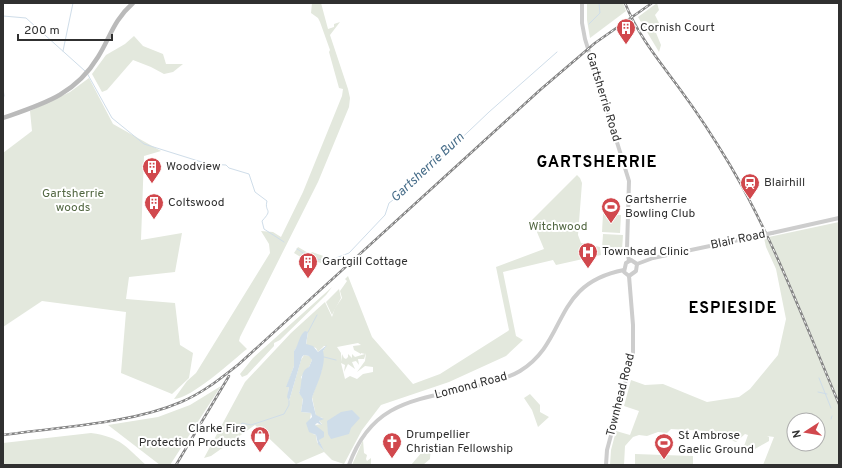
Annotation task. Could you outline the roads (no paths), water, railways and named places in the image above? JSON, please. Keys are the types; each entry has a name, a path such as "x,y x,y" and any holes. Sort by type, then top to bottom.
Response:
{"main road":[{"path":"3,118 71,89 90,69 99,56 109,33 118,18 133,3"}],"street":[{"name":"Gartsherrie Road","path":"582,3 585,39 628,180 627,248 629,261"},
{"name":"Blair Road","path":"637,264 648,259 839,218"},
{"path":"633,260 637,264 636,271 629,276 625,274 624,270 629,261 633,260"},
{"name":"Lomond Road","path":"348,465 354,450 366,431 378,419 392,409 416,400 498,381 514,375 528,366 545,347 565,307 574,295 584,286 603,276 624,270"},
{"name":"Townhead Road","path":"606,465 607,450 633,354 629,276"}],"waterway":[{"path":"63,51 73,3"},
{"name":"Gartsherrie Burn","path":"589,24 600,13 599,3"},
{"name":"Gartsherrie Burn","path":"3,16 26,18 85,71"},
{"name":"Gartsherrie Burn","path":"297,249 311,258 328,261 349,253 385,215 389,203 408,189 489,112 557,52"},
{"name":"Gartsherrie Burn","path":"87,73 112,118 144,144 208,164 226,165 229,168 249,174 255,192 267,201 266,205 268,212 262,221 264,229 284,242"},
{"path":"3,88 4,96"},
{"name":"Gartsherrie Burn","path":"339,260 342,256"},
{"path":"308,332 317,315"},
{"path":"324,357 336,360"},
{"path":"819,378 831,408"},
{"path":"818,392 827,394"},
{"path":"240,426 242,423 251,425 284,414 289,405 289,401"}],"railway":[{"path":"625,3 636,27 707,128 746,194 775,252 839,404"},
{"path":"3,435 117,420 161,409 181,402 204,390 239,364 540,90 595,43 652,3"},
{"path":"176,465 229,376"}],"place":[{"name":"Cornish Court","path":"626,45"},
{"name":"Woodview","path":"152,184"},
{"name":"Blairhill","path":"750,200"},
{"name":"Coltswood","path":"154,220"},
{"name":"Gartsherrie Bowling Club","path":"611,224"},
{"name":"Townhead Clinic","path":"588,269"},
{"name":"Gartgill Cottage","path":"308,279"},
{"name":"Clarke Fire Protection Products","path":"260,453"},
{"name":"Drumpellier Christian Fellowship","path":"392,459"},
{"name":"St Ambrose Gaelic Ground","path":"664,460"}],"district":[{"name":"GARTSHERRIE","path":"597,163"},
{"name":"ESPIESIDE","path":"733,309"}],"park label":[{"name":"Gartsherrie woods","path":"73,201"},
{"name":"Witchwood","path":"558,227"}]}
